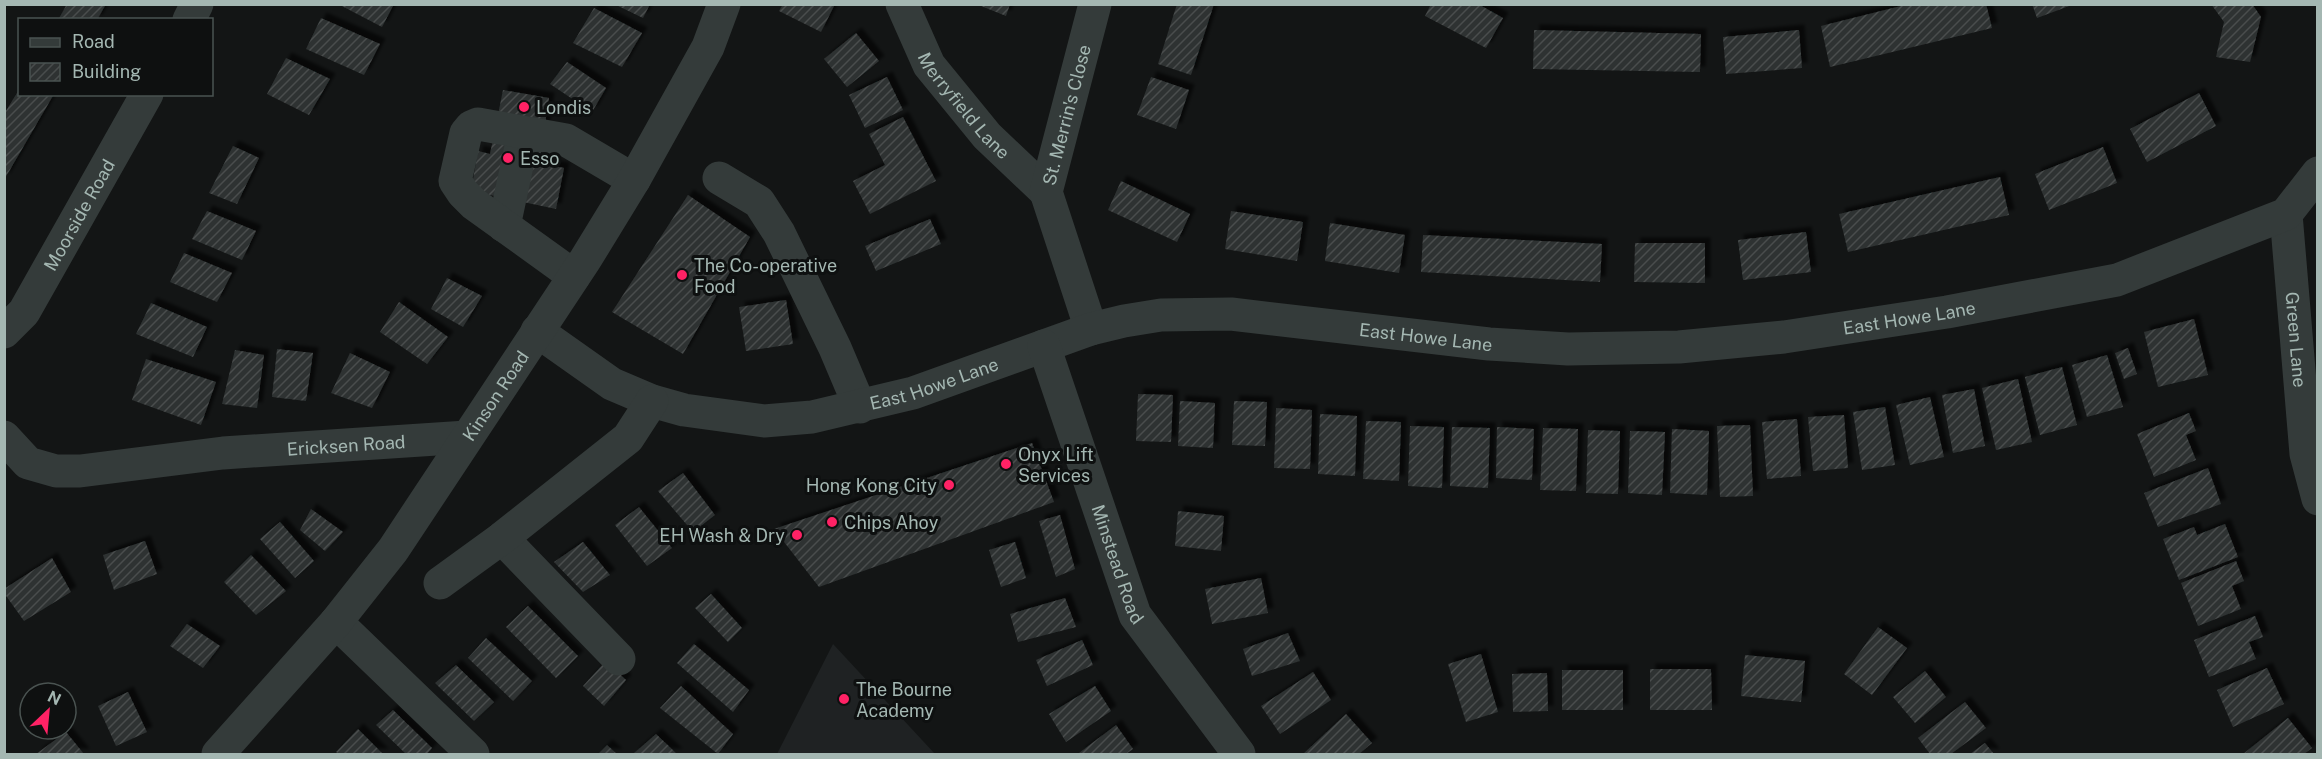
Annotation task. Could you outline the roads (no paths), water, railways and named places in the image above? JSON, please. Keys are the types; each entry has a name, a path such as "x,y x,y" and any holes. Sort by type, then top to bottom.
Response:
{"street":[{"path":"190,18 197,4"},
{"name":"Kinson Road","path":"218,754 336,622 393,550 574,276 634,180 708,47 724,4"},
{"name":"Merryfield Lane","path":"903,4 929,65 987,136 1046,192"},
{"name":"St. Merrin's Close","path":"1091,329 1046,192 1095,4"},
{"name":"Moorside Road","path":"4,332 24,312 146,96"},
{"path":"574,276 474,204 463,193 455,181 466,133 478,124 566,140 634,180"},
{"path":"504,226 524,133"},
{"path":"2286,214 2318,173"},
{"path":"719,178 759,202 779,233 835,348 860,407"},
{"name":"East Howe Lane","path":"537,331 612,384 652,401 684,410 765,421 812,417 914,393 1091,329 1161,315 1231,314 1489,344 1568,349 1691,346 1784,337 1947,312 2117,280 2286,214"},
{"name":"Green Lane","path":"2286,214 2306,454 2318,499"},
{"name":"Minstead Road","path":"1044,346 1136,615 1239,754"},
{"path":"440,583 502,538 628,438 652,401"},
{"name":"Ericksen Road","path":"4,437 28,463 56,471 80,471 223,453 467,437"},
{"path":"502,538 619,659"},
{"path":"336,622 473,754"}],"place":[{"name":"Londis","path":"524,107"},
{"name":"Esso","path":"508,158"},
{"name":"The Co-operative Food","path":"682,275"},
{"name":"Onyx Lift Services","path":"1006,464"},
{"name":"Hong Kong City","path":"949,485"},
{"name":"Chips Ahoy","path":"832,522"},
{"name":"EH Wash & Dry","path":"797,535"},
{"name":"The Bourne Academy","path":"844,699"}]}
